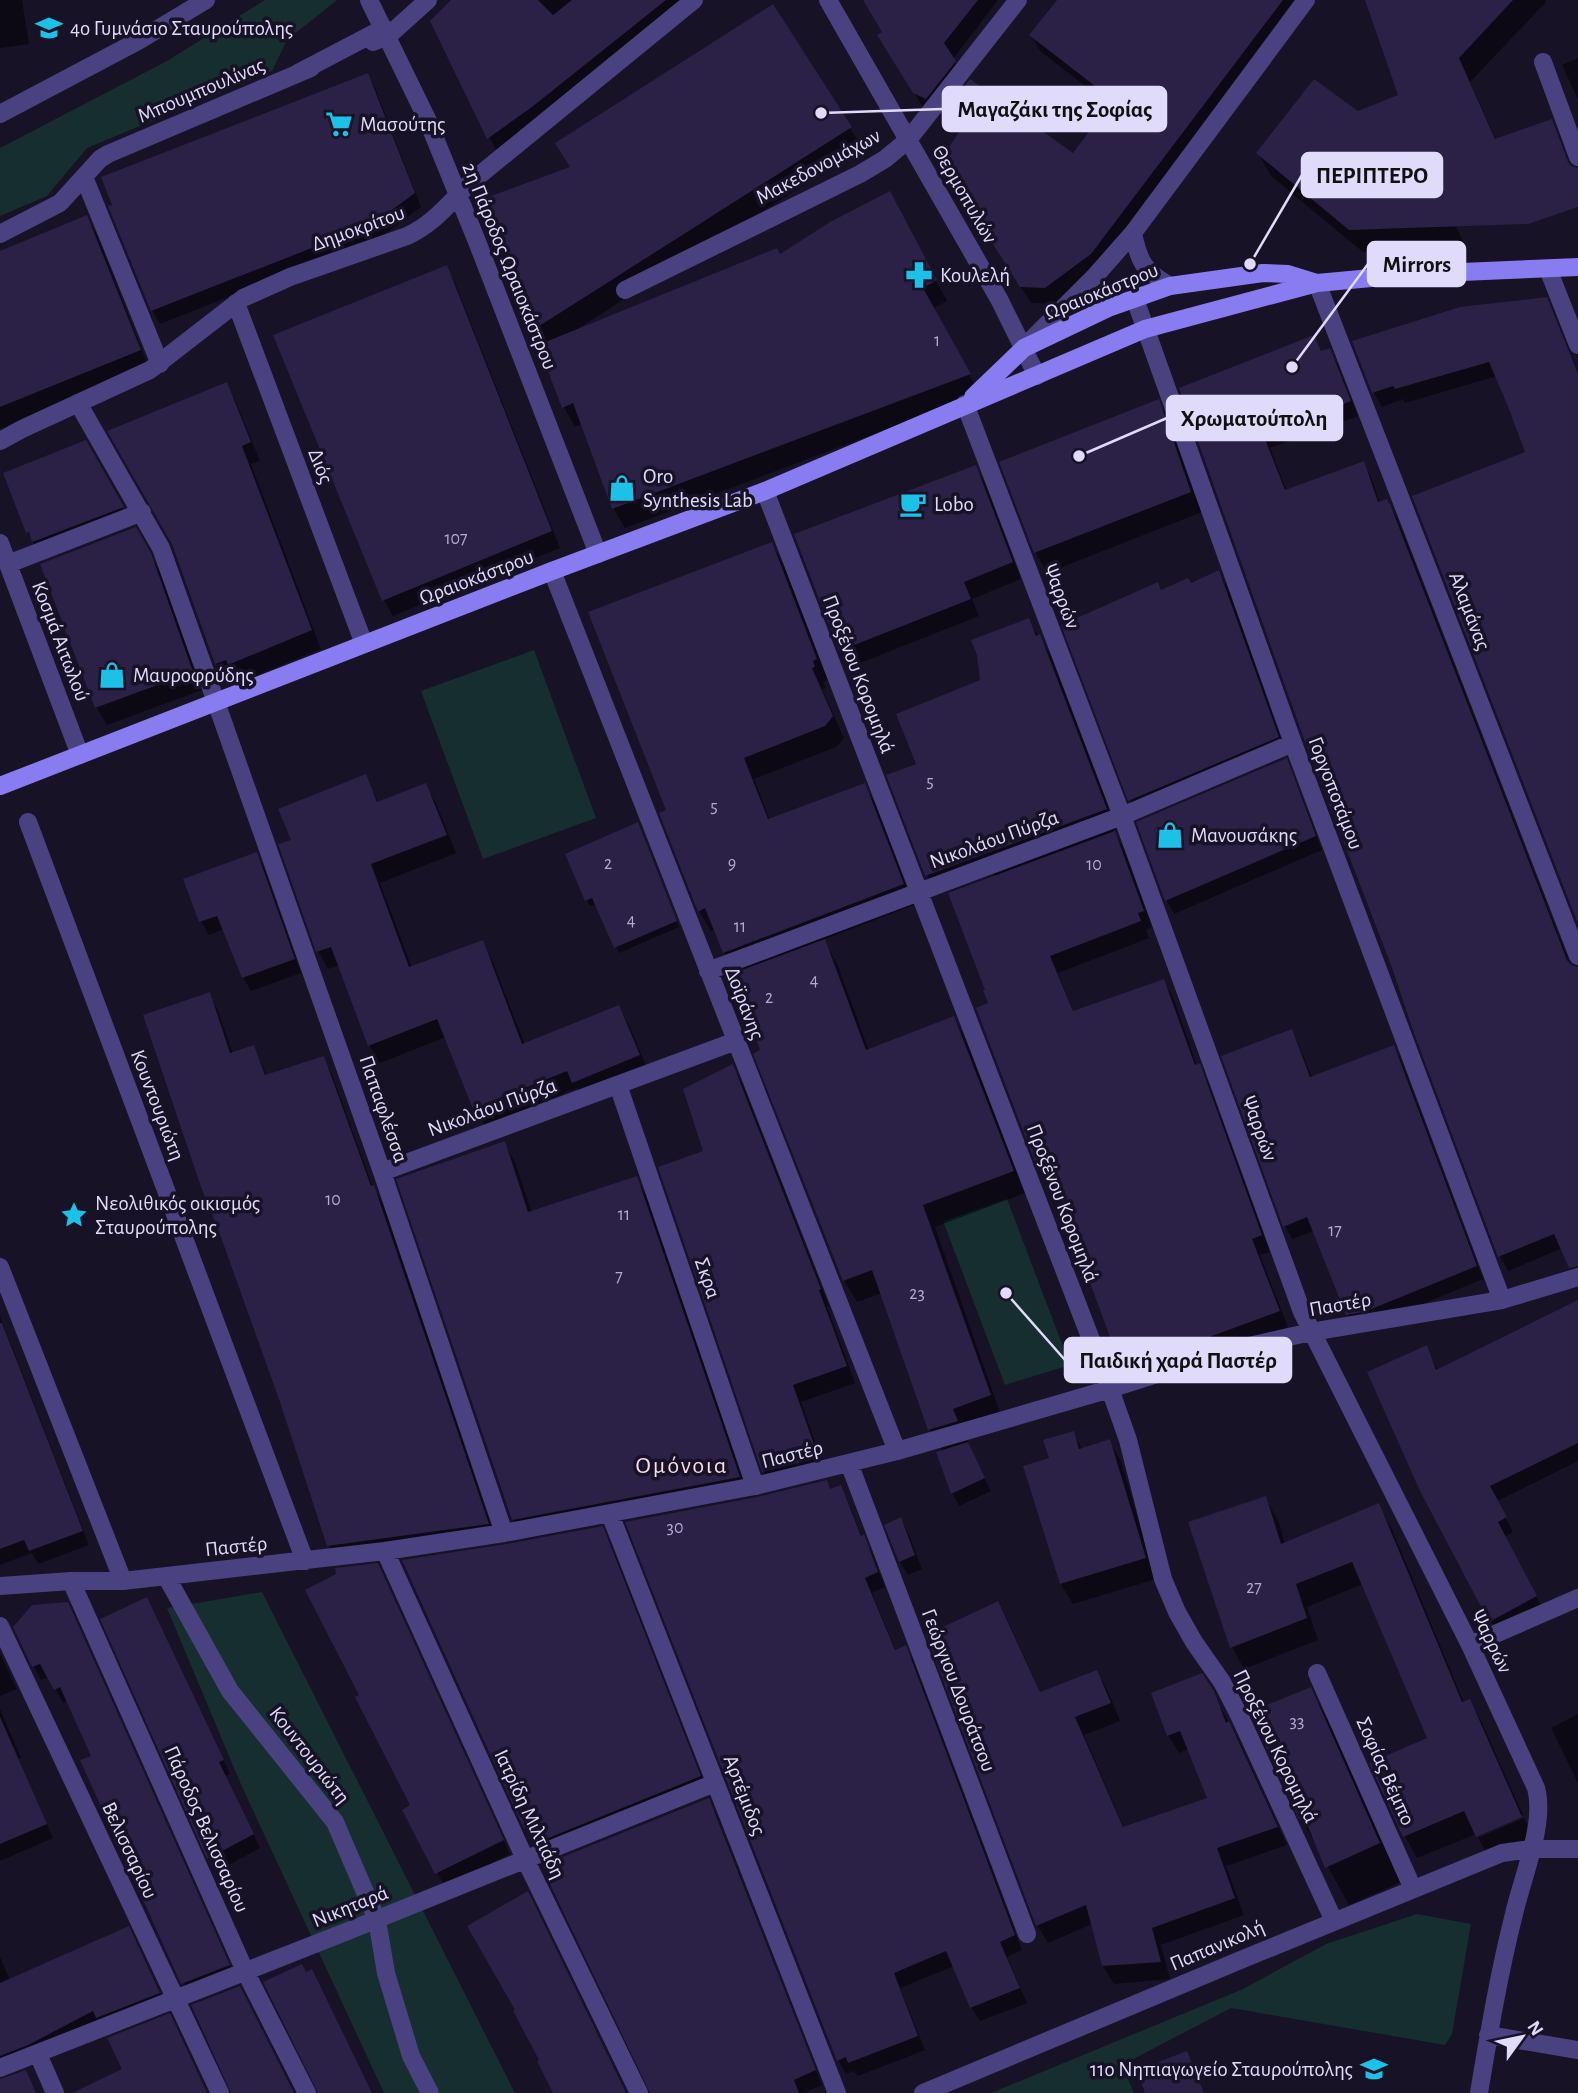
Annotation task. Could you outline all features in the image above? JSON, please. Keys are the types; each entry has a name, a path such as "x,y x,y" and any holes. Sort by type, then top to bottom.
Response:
{"main road":[{"name":"Ωραιοκάστρου","path":"0,786 765,491 1145,329 1317,283 1415,274 1578,267"},
{"name":"Ωραιοκάστρου","path":"965,404 1024,348 1108,308 1170,286 1262,274 1289,274 1317,283"}],"street":[{"path":"0,114 138,41 206,0"},
{"name":"2η Πάροδος Ωραιοκάστρου","path":"369,0 427,118 597,554"},
{"path":"386,32 428,0"},
{"name":"Δημοκρίτου","path":"0,441 140,376 164,361 243,298 280,281 412,233 429,223 450,206 471,182 694,0"},
{"name":"Θερμοπυλών","path":"828,0 999,299 1037,376"},
{"name":"Μακεδονομάχων","path":"625,290 860,174 885,159 908,140 1018,0"},
{"path":"1024,348 1133,233 1306,0"},
{"name":"Μπουμπουλίνας","path":"0,234 53,208 108,154 298,73 386,32"},
{"path":"1543,62 1578,157"},
{"path":"84,177 164,361"},
{"path":"1133,233 1144,267 1170,286"},
{"path":"1548,270 1578,345"},
{"name":"Αλαμάνας","path":"1317,283 1578,956"},
{"name":"Γοργοποτάμου","path":"1135,299 1293,743 1503,1300"},
{"name":"Διός","path":"236,303 364,645"},
{"name":"Παπαφλέσσα","path":"78,403 161,548 382,1172 504,1533"},
{"name":"Ψαρρών","path":"965,404 1122,816 1311,1332 1470,1645 1536,1788 1539,1799 1538,1820 1488,2035 1479,2093"},
{"name":"Προξένου Κορομηλά","path":"765,491 1110,1389 1128,1440 1163,1579 1177,1612 1239,1714 1334,1921"},
{"path":"8,564 142,512"},
{"name":"Κοσμά Αιτωλού","path":"0,543 80,755"},
{"name":"Δοϊράνης","path":"552,571 897,1451"},
{"name":"Νικολάου Πύρζα","path":"708,971 1122,816 1293,743"},
{"name":"Κουντουριώτη","path":"27,822 305,1561"},
{"name":"Νικολάου Πύρζα","path":"382,1172 736,1041"},
{"name":"Σκρα","path":"618,1085 755,1486"},
{"path":"0,1267 123,1581"},
{"name":"Παστέρ","path":"0,1586 71,1581 123,1581 385,1551 504,1533 755,1486 897,1451 1236,1349 1311,1332 1503,1300 1578,1277"},
{"name":"Γεώργιου Δουράτσου","path":"849,1463 1027,1934"},
{"name":"Αρτέμιδος","path":"610,1514 837,2093"},
{"name":"Ιατρίδη Μιλτιάδη","path":"385,1551 525,1859 639,2093"},
{"name":"Κουντουριώτη","path":"166,1576 230,1690 334,1822 377,1920 386,1973 411,2056 430,2093"},
{"name":"Πάροδος Βελισσαρίου","path":"71,1581 245,1971 307,2093"},
{"path":"1470,1645 1578,1598"},
{"name":"Βελισσαρίου","path":"0,1626 220,2093"},
{"name":"Σοφίας Βέμπο","path":"1317,1672 1413,1889"},
{"name":"Νικηταρά","path":"0,2068 377,1920 715,1783"},
{"name":"Παπανικολή","path":"923,2093 1502,1853 1531,1849 1578,1849"},
{"path":"1488,2035 1578,2050"},
{"path":"38,2054 55,2093"}],"green space":[{"path":"265,0 337,0 287,40 272,71 87,148 47,196 0,216 0,148 167,61"},
{"path":"534,650 596,818 483,859 421,691"},
{"path":"1007,1199 1070,1365 1005,1385 943,1221"},
{"path":"262,1592 515,2093 384,2093 239,1780 167,1608"},
{"path":"1417,1914 1471,1924 1452,2034 1445,2045 1231,2008 1122,2065 1134,2093 991,2093 1243,1989 1326,1944"}],"building":[{"path":"451,0 538,0 553,15 572,0 666,0 532,107 487,139 430,21"},
{"path":"863,0 978,0 944,43 956,61 926,99 913,93 877,35 882,32"},
{"path":"1057,0 1283,0 1091,254 1045,288 1020,287 942,157 968,119 947,109 970,79 1073,153 1113,100 1029,35"},
{"path":"1365,0 1513,0 1459,58 1495,139 1552,119 1568,162 1578,168 1578,207 1528,224 1349,230 1256,153 1314,79 1358,111 1398,95"},
{"path":"773,4 852,127 533,330 483,199 570,167 555,143"},
{"path":"368,73 415,193 373,224 151,311 108,206 112,205 101,177"},
{"path":"890,191 937,280 923,288 971,374 612,509 573,403 562,408 538,345 777,248 780,254 830,222"},
{"path":"87,215 141,350 0,407 0,251"},
{"path":"447,265 552,531 382,601 273,335"},
{"path":"1547,297 1578,373 1578,924 1412,496 1525,452 1507,404 1489,362 1372,393 1352,341 1460,307"},
{"path":"1314,335 1321,351 1330,348 1351,401 1263,434 1285,490 1364,461 1378,502 1387,499 1390,504 1567,960 1578,967 1578,1266 1569,1268 1554,1234 1498,1257 1391,965 1304,739 1179,388"},
{"path":"227,382 251,442 242,446 312,630 228,665 226,660 215,664 172,544 107,431"},
{"path":"1159,399 1191,492 1034,553 999,462"},
{"path":"86,440 124,507 32,542 3,473"},
{"path":"976,465 1013,562 964,582 971,599 839,651 794,534"},
{"path":"136,527 151,553 193,672 95,708 40,564"},
{"path":"772,542 817,659 813,661 815,667 812,668 833,716 825,726 744,758 768,819 865,783 904,884 723,953 705,908 698,912 659,813 666,810 588,612"},
{"path":"1219,570 1279,737 1128,801 1061,625 1158,582 1161,590 1188,578 1191,583"},
{"path":"1029,618 1036,636 1040,634 1107,809 925,876 886,775 916,764 896,714 980,680 977,655 971,640"},
{"path":"1287,758 1316,836 1165,901 1136,822"},
{"path":"366,774 377,802 426,783 447,835 371,864 409,967 483,940 522,1044 619,1005 640,1055 572,1083 567,1071 473,1109 437,1019 368,1046 331,947 316,952 278,844 291,840 278,809"},
{"path":"638,822 677,921 614,948 592,898 585,901 565,854"},
{"path":"1115,831 1144,911 1138,913 1141,921 1050,956 1073,1011 1164,979 1195,1065 1200,1063 1262,1235 1252,1239 1280,1311 1122,1369 1044,1159 1035,1162 976,1008 988,1003 985,990 948,893"},
{"path":"257,852 295,959 242,978 217,916 199,922 183,879"},
{"path":"825,939 866,1050 954,1016 1014,1171 923,1205 991,1395 953,1409 958,1421 928,1430 872,1270 843,1281 753,1054 760,1050 734,973"},
{"path":"210,992 230,1053 254,1045 265,1075 324,1056 371,1186 374,1185 489,1524 327,1546 280,1402 201,1187 143,1015"},
{"path":"1292,1029 1310,1077 1394,1045 1477,1266 1364,1312 1346,1315 1307,1217 1283,1227 1221,1056"},
{"path":"733,1064 821,1289 819,1290 847,1366 793,1385 819,1458 762,1472 658,1167 703,1151 683,1089"},
{"path":"505,1141 528,1212 637,1176 740,1477 512,1520 396,1179"},
{"path":"1578,1300 1578,1443 1490,1486 1507,1517 1498,1522 1537,1596 1489,1622 1420,1491 1367,1372 1427,1345 1436,1370"},
{"path":"0,1323 83,1531 29,1551 24,1540 0,1549"},
{"path":"1074,1431 1079,1449 1110,1439 1146,1558 1060,1584 1023,1466 1049,1458 1043,1440"},
{"path":"968,1442 985,1478 951,1494 936,1452"},
{"path":"827,1480 830,1489 841,1485 861,1536 864,1534 878,1572 865,1578 895,1650 906,1645 1015,1935 1000,1942 1020,1988 970,2008 946,1951 894,1973 918,2036 848,2063 846,2057 837,2061 625,1522 757,1497"},
{"path":"1266,1496 1281,1544 1379,1503 1462,1702 1470,1699 1522,1817 1476,1837 1464,1811 1403,1837 1369,1763 1427,1738 1352,1562 1296,1584 1307,1618 1230,1648 1188,1522"},
{"path":"901,1517 915,1555 899,1562 884,1525"},
{"path":"603,1526 701,1776 546,1839 539,1822 524,1829 402,1560"},
{"path":"378,1563 504,1840 435,1874 402,1810 410,1805 355,1697 359,1695 305,1590 336,1574 335,1568"},
{"path":"147,1597 224,1760 219,1762 254,1834 207,1859 100,1619"},
{"path":"998,1601 1040,1692 1097,1670 1111,1703 1075,1717 1123,1827 1207,1798 1180,1731 1167,1736 1151,1693 1202,1673 1214,1691 1226,1723 1229,1721 1278,1827 1217,1848 1235,1898 1152,1928 1161,1962 1102,1966 1086,1905 1036,1926 926,1635"},
{"path":"68,1602 230,1965 181,1984 80,1760 91,1756 60,1687 54,1690 40,1664 32,1667 13,1627 32,1605"},
{"path":"1311,1687 1380,1843 1325,1868 1304,1817 1299,1819 1250,1712"},
{"path":"0,1717 47,1824 0,1844"},
{"path":"709,1798 816,2070 794,2080 799,2093 650,2093 548,1880 560,1873 555,1860"},
{"path":"528,1891 626,2093 553,2093 513,2011 515,2010 467,1926"},
{"path":"129,1926 160,1993 96,2018 93,2011 28,2045 0,2056 0,1983"},
{"path":"302,1964 306,1972 312,1969 372,2093 318,2093 263,1982"},
{"path":"240,1986 294,2093 231,2093 191,2005"},
{"path":"170,2013 207,2093 72,2093 122,2069 107,2038"},
{"path":"1187,2051 1204,2093 1145,2093 1137,2070"},
{"path":"26,2070 36,2093 0,2093 0,2079"}],"place":[{"name":"4ο Γυμνάσιο Σταυρούπολης","path":"49,28"},
{"name":"Μαγαζάκι της Σοφίας","path":"821,113"},
{"name":"Μασούτης","path":"339,124"},
{"name":"ΠΕΡΙΠΤΕΡΟ","path":"1250,264"},
{"name":"Κουλελή","path":"919,275"},
{"name":"Mirrors","path":"1292,367"},
{"name":"Χρωματούπολη","path":"1079,456"},
{"name":"Oro Synthesis Lab","path":"622,488"},
{"name":"Lobo","path":"913,504"},
{"name":"Μαυροφρύδης","path":"112,675"},
{"name":"Μανουσάκης","path":"1170,835"},
{"name":"Νεολιθικός οικισμός Σταυρούπολης","path":"74,1215"},
{"name":"Παιδική χαρά Παστέρ","path":"1006,1293"},
{"name":"11ο Νηπιαγωγείο Σταυρούπολης","path":"1374,2069"}],"district":[{"name":"Ομόνοια","path":"682,1465"}]}
